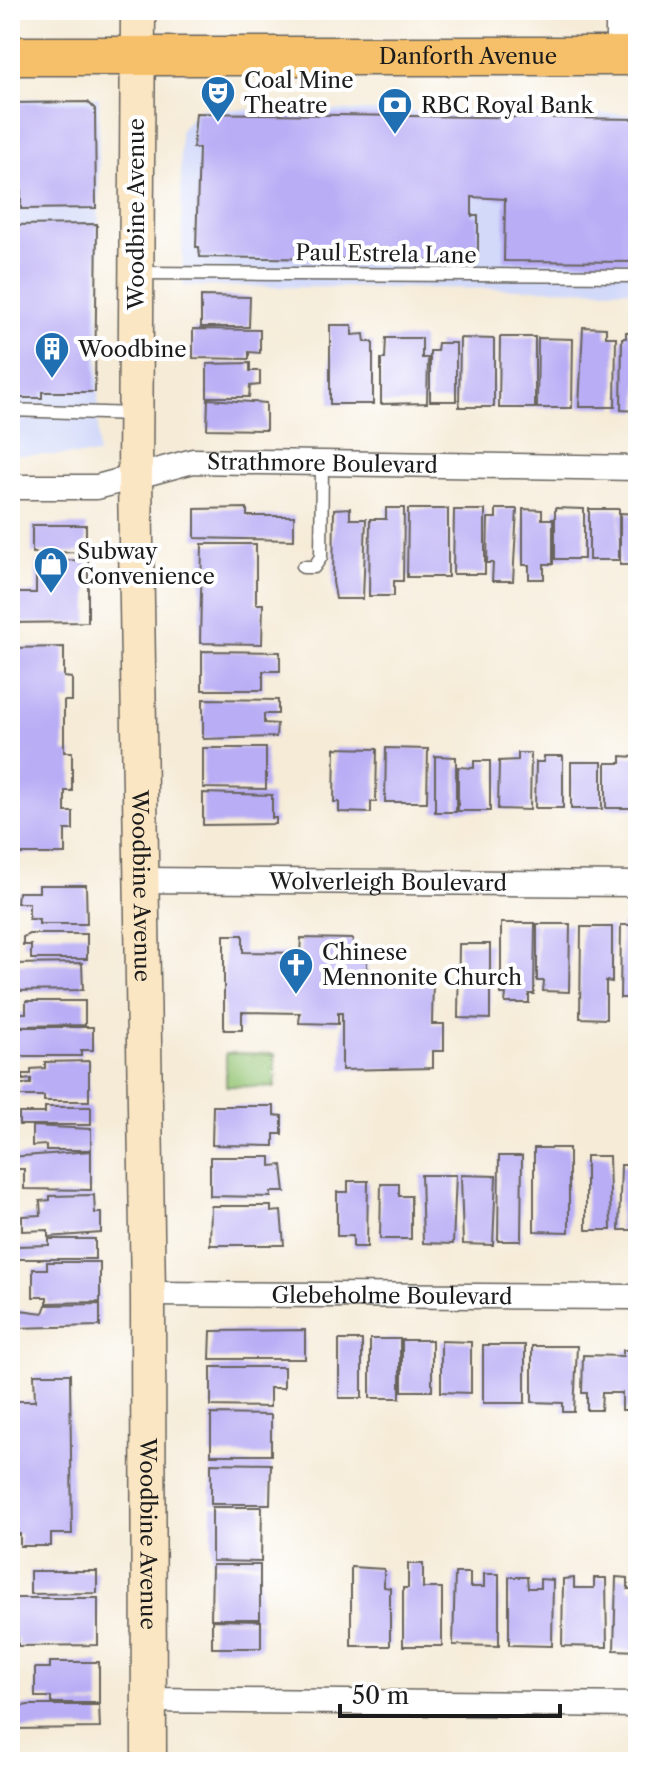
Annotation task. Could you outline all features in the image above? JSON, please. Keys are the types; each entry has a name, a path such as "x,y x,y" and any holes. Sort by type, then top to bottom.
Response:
{"main road":[{"name":"Woodbine Avenue","path":"138,10 135,478 148,1294 149,1762"},
{"name":"Danforth Avenue","path":"10,56 628,56"}],"street":[{"path":"618,10 628,56"},
{"name":"Strathmore Boulevard","path":"10,487 97,487 193,461 638,468"},
{"name":"Wolverleigh Boulevard","path":"140,880 638,884"},
{"name":"Glebeholme Boulevard","path":"148,1294 638,1297"},
{"path":"148,1700 638,1705"}],"lane":[{"name":"Paul Estrela Lane","path":"134,273 638,276"},
{"path":"10,410 136,414"},
{"path":"303,567 314,567 321,557 322,465"}],"shaded area":[{"path":"99,97 98,455 10,455 10,99"},
{"path":"198,109 638,114 638,290 183,286 180,131"}],"green space":[{"path":"226,1053 275,1054 275,1087 226,1086"}],"building":[{"path":"88,102 95,109 96,208 21,209 21,184 10,184 10,103"},
{"path":"196,113 638,119 638,262 504,261 505,199 472,197 472,216 478,216 478,261 200,257 199,247 196,247 199,148 193,148"},
{"path":"97,224 95,392 42,392 42,398 12,398 10,225"},
{"path":"201,296 250,297 249,327 201,327"},
{"path":"330,325 352,325 352,335 364,334 365,342 373,342 373,404 330,404"},
{"path":"583,327 606,328 606,337 616,337 615,407 579,407"},
{"path":"193,329 260,330 260,353 249,352 249,359 193,358"},
{"path":"626,332 638,332 638,411 621,410 622,338 626,338"},
{"path":"500,337 535,337 535,408 499,408"},
{"path":"386,338 422,338 422,358 428,358 427,403 381,404 381,359 385,359"},
{"path":"460,338 494,339 494,407 459,407"},
{"path":"538,338 573,339 572,408 537,408"},
{"path":"438,343 456,343 456,401 430,401 430,351 437,351"},
{"path":"250,363 250,371 260,371 260,385 250,386 249,397 207,397 207,364"},
{"path":"208,399 266,403 266,430 207,429"},
{"path":"247,508 247,516 294,516 294,540 195,538 195,509"},
{"path":"350,508 350,519 366,519 363,599 336,599 333,582 334,509"},
{"path":"386,508 404,508 403,581 394,581 394,596 369,596 370,519 386,519"},
{"path":"555,508 584,509 584,559 555,559"},
{"path":"408,509 448,509 448,577 407,577"},
{"path":"496,509 517,509 513,581 492,581 493,563 487,563 488,518 496,518"},
{"path":"523,509 542,510 542,519 553,519 553,564 544,564 544,579 529,579 529,565 523,565"},
{"path":"589,509 619,509 619,560 589,560"},
{"path":"454,510 485,510 485,574 453,574"},
{"path":"620,513 638,514 638,565 620,565"},
{"path":"32,525 86,525 86,552 32,553"},
{"path":"202,544 256,544 256,604 263,604 262,644 200,643"},
{"path":"88,560 88,622 10,623 10,593 36,593 36,561"},
{"path":"64,647 64,677 72,678 72,701 64,701 64,752 72,752 72,791 65,791 65,812 73,812 73,830 65,830 65,854 10,854 10,648"},
{"path":"202,651 280,652 280,671 263,671 263,690 202,690"},
{"path":"203,699 278,700 278,714 264,714 264,723 277,724 276,737 203,739"},
{"path":"203,748 266,748 266,789 203,788"},
{"path":"335,748 377,749 376,802 371,802 371,813 339,812 339,802 334,802"},
{"path":"386,748 428,749 427,802 385,802"},
{"path":"518,753 531,753 530,810 498,809 499,761 518,760"},
{"path":"435,756 456,757 456,812 435,812"},
{"path":"544,756 563,756 563,808 535,808 536,762 544,762"},
{"path":"621,756 635,757 638,762 637,808 606,808 606,763 621,763"},
{"path":"474,761 490,761 490,811 458,811 458,767 474,768"},
{"path":"571,762 602,762 602,809 571,809"},
{"path":"203,793 272,795 272,818 276,818 276,824 203,825"},
{"path":"39,885 86,885 87,924 39,924 39,919 29,919 29,903 17,903 18,892 39,892"},
{"path":"501,923 535,923 534,994 529,994 529,1003 505,1003 506,994 501,994"},
{"path":"537,924 570,924 569,992 543,991 544,981 537,981"},
{"path":"621,925 638,925 638,998 620,998"},
{"path":"581,927 612,927 612,982 606,981 606,1019 580,1018"},
{"path":"29,934 87,934 87,959 31,959 31,945 23,945 23,937"},
{"path":"224,935 243,935 243,952 300,953 301,938 353,939 352,952 367,952 367,979 433,980 432,1024 444,1024 444,1051 433,1051 433,1068 342,1070 342,1013 338,1013 338,1024 299,1023 300,1013 242,1012 242,1030 224,1030"},
{"path":"459,944 490,944 490,1019 458,1018"},
{"path":"82,963 83,990 10,991 10,964"},
{"path":"26,1001 85,1001 85,1025 17,1026 16,1013 26,1013"},
{"path":"10,1027 93,1027 93,1050 81,1050 81,1056 10,1056"},
{"path":"89,1061 89,1101 44,1101 44,1096 20,1096 20,1084 31,1084 31,1079 23,1080 23,1074 31,1074 31,1069 45,1068 45,1062"},
{"path":"213,1106 274,1106 274,1115 282,1116 282,1134 274,1134 274,1146 212,1145"},
{"path":"45,1107 91,1107 91,1125 19,1125 19,1113 45,1113"},
{"path":"32,1126 91,1129 91,1150 46,1150 46,1145 32,1146"},
{"path":"534,1148 569,1148 569,1232 534,1231"},
{"path":"91,1151 91,1190 24,1189 24,1169 10,1169 10,1157"},
{"path":"499,1156 522,1156 521,1241 498,1241"},
{"path":"586,1156 609,1156 611,1230 586,1230"},
{"path":"210,1157 271,1157 271,1166 282,1165 285,1192 271,1192 271,1197 210,1196"},
{"path":"621,1165 632,1165 632,1175 638,1174 638,1230 619,1230"},
{"path":"421,1175 456,1175 453,1244 423,1243"},
{"path":"461,1175 496,1176 493,1245 463,1244"},
{"path":"348,1181 368,1181 367,1247 353,1247 353,1236 337,1236 337,1192 348,1192"},
{"path":"381,1184 399,1184 399,1196 411,1196 411,1239 380,1239"},
{"path":"94,1195 95,1213 101,1213 101,1233 48,1237 48,1230 22,1231 22,1216 41,1215 40,1201 50,1200 50,1196"},
{"path":"211,1206 271,1206 271,1212 281,1211 284,1245 210,1245"},
{"path":"49,1239 95,1239 95,1259 17,1259 17,1246 49,1245"},
{"path":"47,1262 100,1262 100,1302 47,1303 47,1297 33,1297 33,1269 47,1269"},
{"path":"100,1304 100,1326 12,1328 12,1309 43,1313 46,1305"},
{"path":"305,1330 305,1359 210,1359 211,1331"},
{"path":"370,1339 400,1339 400,1398 370,1398"},
{"path":"339,1340 362,1340 362,1398 339,1398"},
{"path":"402,1340 432,1340 432,1391 402,1391"},
{"path":"441,1341 471,1342 471,1393 441,1392"},
{"path":"483,1345 525,1345 525,1403 483,1403"},
{"path":"532,1346 577,1346 574,1412 563,1412 563,1403 532,1402"},
{"path":"623,1350 638,1350 638,1410 622,1410 622,1393 602,1393 601,1410 587,1410 587,1393 582,1393 583,1355 623,1356"},
{"path":"211,1367 284,1367 284,1388 270,1388 270,1407 211,1406"},
{"path":"34,1374 70,1374 72,1534 51,1534 51,1546 20,1546 20,1534 10,1534 10,1401 35,1401"},
{"path":"211,1414 271,1415 271,1455 211,1455"},
{"path":"211,1463 271,1464 270,1504 211,1504"},
{"path":"212,1507 262,1507 261,1562 212,1561"},
{"path":"408,1564 423,1564 423,1588 442,1588 442,1646 403,1646 403,1588 408,1588"},
{"path":"212,1565 260,1565 260,1619 211,1619"},
{"path":"351,1567 384,1569 384,1587 390,1588 390,1646 351,1646"},
{"path":"30,1571 97,1571 97,1593 30,1594"},
{"path":"455,1573 470,1573 470,1587 484,1587 484,1574 499,1574 499,1646 453,1645"},
{"path":"509,1577 527,1577 528,1588 540,1588 540,1579 553,1580 552,1646 509,1645"},
{"path":"616,1577 628,1578 628,1589 638,1589 638,1651 614,1650"},
{"path":"574,1578 574,1588 594,1588 594,1578 606,1578 607,1647 562,1646 563,1579"},
{"path":"10,1598 98,1598 98,1645 18,1646 18,1638 10,1638"},
{"path":"212,1620 261,1621 261,1648 212,1648"},
{"path":"50,1662 99,1662 99,1703 51,1703 51,1697 35,1697 35,1668 50,1668"},
{"path":"28,1705 99,1705 100,1728 11,1729 11,1708"}],"place":[{"name":"Coal Mine Theatre","path":"218,124"},
{"name":"RBC Royal Bank","path":"395,136"},
{"name":"Woodbine","path":"52,380"},
{"name":"Subway Convenience","path":"51,595"},
{"name":"Chinese Mennonite Church","path":"296,996"}]}
